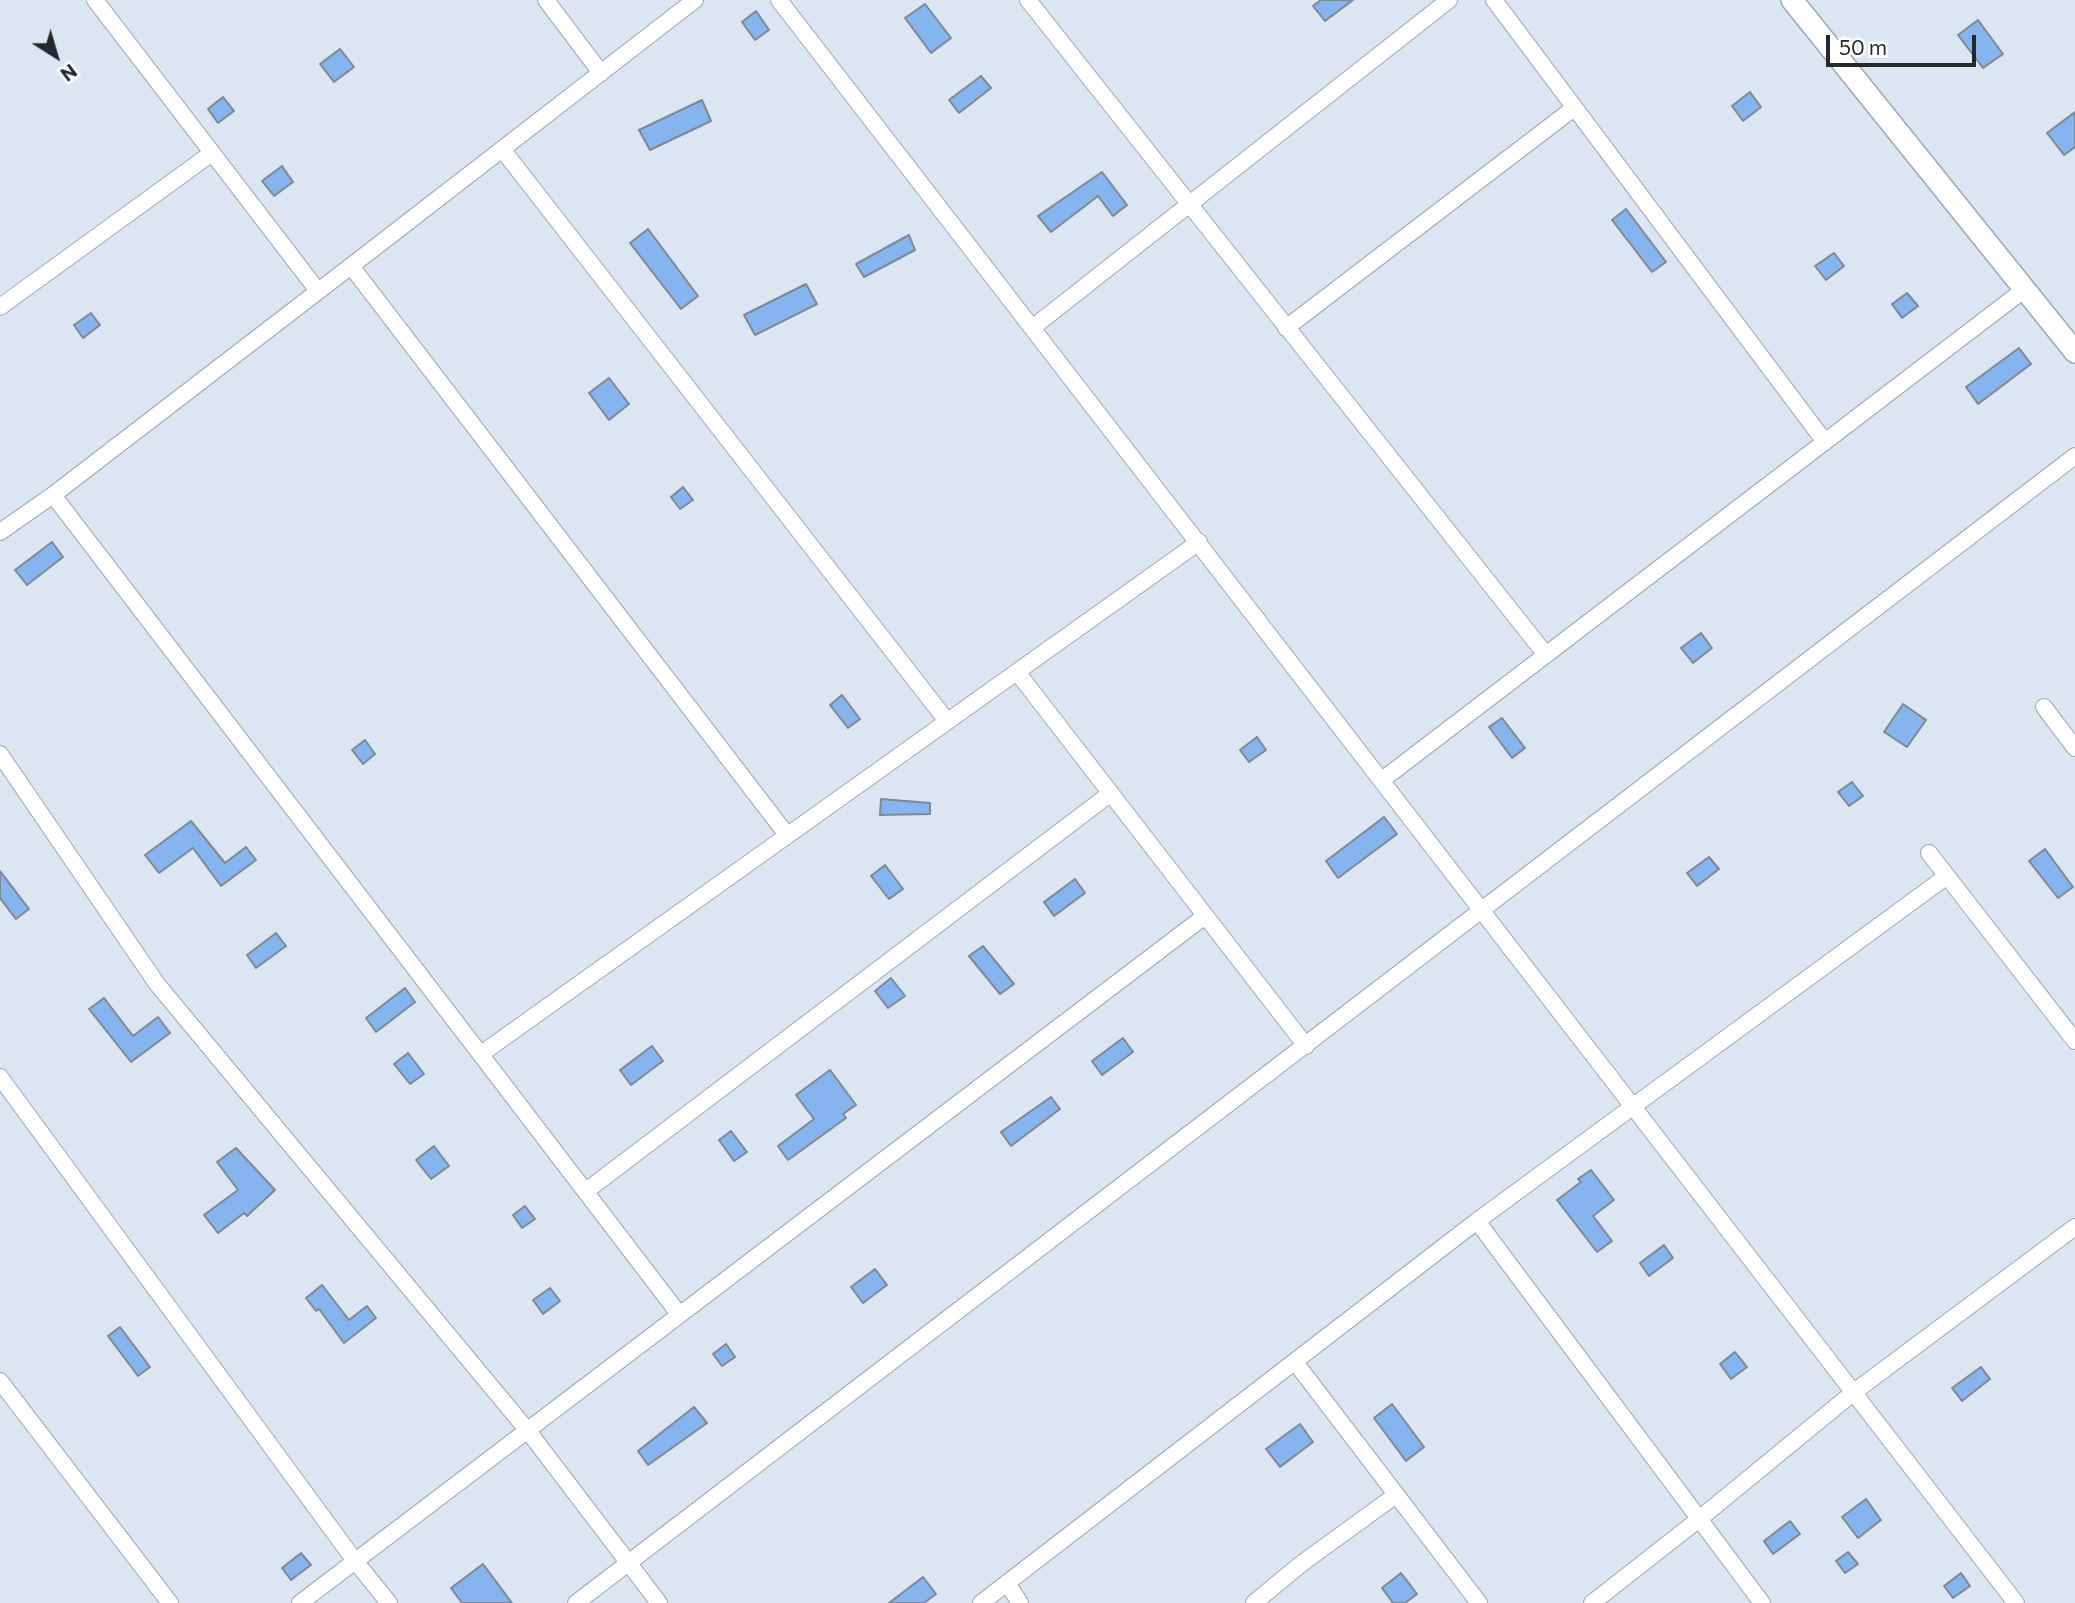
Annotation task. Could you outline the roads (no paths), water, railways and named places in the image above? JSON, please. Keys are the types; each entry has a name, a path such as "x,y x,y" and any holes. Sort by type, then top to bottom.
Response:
{"main road":[{"path":"1792,0 2075,352"}],"street":[{"path":"95,0 318,291"},
{"path":"545,0 601,72"},
{"path":"0,532 53,495 695,0"},
{"path":"779,0 2016,1603"},
{"path":"1028,0 1546,655"},
{"path":"1032,328 1449,0"},
{"path":"1494,0 1825,442"},
{"path":"1286,328 1574,108"},
{"path":"502,149 947,722"},
{"path":"0,307 212,153"},
{"path":"351,266 787,835"},
{"path":"1382,780 2025,289"},
{"path":"576,1603 2075,456"},
{"path":"53,495 679,1314"},
{"path":"481,1054 1199,542"},
{"path":"1017,672 1306,1046"},
{"path":"2044,707 2075,748"},
{"path":"0,754 158,984 528,1431 659,1603"},
{"path":"586,1191 1111,793"},
{"path":"1929,853 2075,1041"},
{"path":"981,1603 1477,1221 1947,876"},
{"path":"300,1603 1205,916"},
{"path":"0,1077 355,1561 389,1603"},
{"path":"1477,1221 1762,1603"},
{"path":"1592,1603 1854,1392 2075,1227"},
{"path":"1295,1362 1479,1603"},
{"path":"0,1381 170,1603"},
{"path":"1254,1603 1301,1564 1396,1495"},
{"path":"1007,1583 1020,1603"}]}
